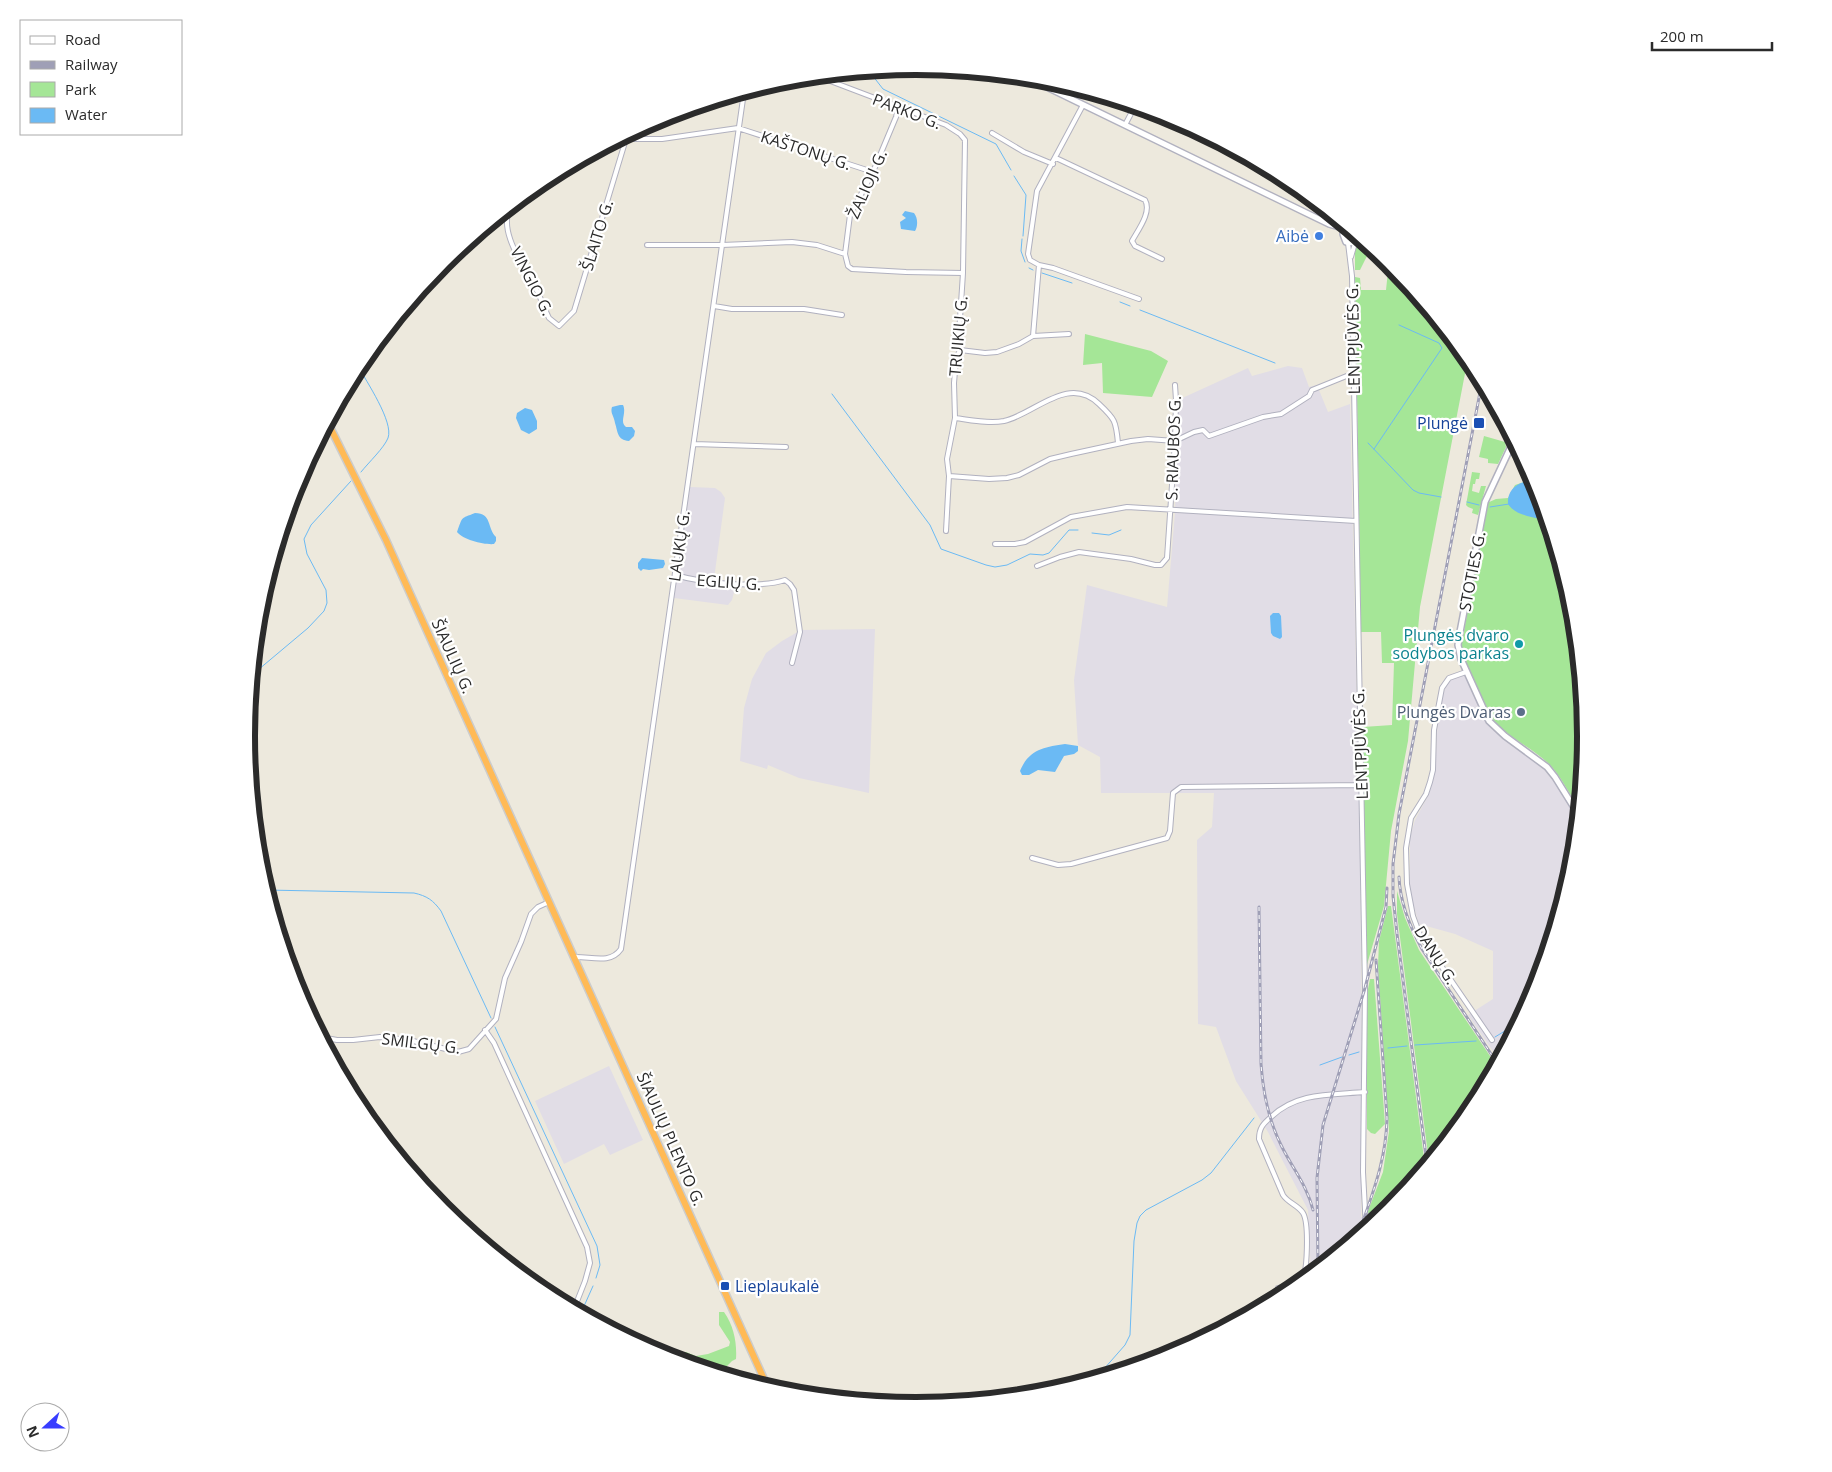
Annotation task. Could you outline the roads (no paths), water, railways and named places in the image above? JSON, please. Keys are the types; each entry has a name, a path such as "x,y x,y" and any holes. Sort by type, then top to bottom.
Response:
{"highway":[{"name":"ŠIAULIŲ G.","path":"331,429 386,540 549,902"},
{"name":"ŠIAULIŲ PLENTO G.","path":"549,902 764,1378"}],"main road":[{"path":"1052,90 1336,227"},
{"path":"1345,233 1344,239 1348,243 1355,242"},
{"name":"STOTIES G.","path":"1511,447 1485,502 1458,639 1460,655 1489,721 1505,736 1547,767 1555,776 1573,806"}],"street":[{"name":"PARKO G.","path":"833,81 898,108 906,109 946,125 960,134 965,140"},
{"name":"LAUKŲ G.","path":"574,958 604,959 617,954 621,949 743,99"},
{"path":"1083,105 1053,164 1041,182 1036,199 1028,254 1030,260 1038,266 1053,268 1139,299"},
{"name":"ŽALIOJI G.","path":"845,254 850,215 874,172 898,108"},
{"path":"1125,125 1132,112"},
{"path":"633,139 662,139 738,128"},
{"name":"KAŠTONŲ G.","path":"738,128 874,172"},
{"path":"992,133 1024,152 1053,164"},
{"name":"TRUIKIŲ G.","path":"946,531 949,476 947,459 955,418 954,383 956,359 960,350 965,140"},
{"name":"ŠLAITO G.","path":"559,326 574,311 625,143"},
{"path":"1056,158 1145,200 1148,205 1148,211 1132,241 1135,246 1162,259"},
{"name":"VINGIO G.","path":"506,218 507,229 512,244 549,318 559,326"},
{"path":"647,245 722,245 792,242 817,245 845,254 848,266 852,269 963,273"},
{"name":"LENTPJŪVĖS G.","path":"1348,243 1351,259 1354,373 1362,785 1365,1092 1363,1172 1366,1220"},
{"name":"LENTPJŪVĖS G.","path":"1351,259 1356,243"},
{"path":"1033,336 1038,266"},
{"path":"714,306 732,309 804,309 842,316"},
{"path":"960,350 985,353 998,352 1033,336 1069,334"},
{"path":"949,476 989,479 1007,478 1019,475 1050,459 1118,443 1148,439 1175,441 1203,430 1210,436 1263,416 1281,414 1309,396 1312,390 1354,373"},
{"name":"S. RIAUBOS G.","path":"1038,566 1079,552 1094,552 1155,565 1161,565 1167,558 1175,441 1175,386"},
{"path":"955,418 980,422 1007,420 1062,394 1078,393 1094,398 1112,416 1116,422 1118,443"},
{"path":"694,444 786,447"},
{"path":"995,544 1024,542 1060,522 1084,514 1127,507 1356,521"},
{"name":"EGLIŲ G.","path":"675,575 714,582 763,585 775,584 785,580 794,590 800,632 792,663"},
{"name":"DANŲ G.","path":"1466,672 1449,678 1442,688 1434,730 1430,782 1426,794 1411,818 1406,848 1407,884 1413,916 1420,935 1492,1040"},
{"path":"1032,858 1058,865 1071,864 1167,838 1170,832 1173,793 1181,787 1362,785"},
{"name":"SMILGŲ G.","path":"329,1038 353,1040 380,1036 409,1040 458,1052 469,1049 496,1019 505,978 531,914 538,907 549,902"},
{"path":"485,1030 494,1043 587,1247 590,1263 586,1281 577,1303"},
{"path":"1305,1269 1306,1220 1303,1212 1286,1200 1283,1195 1260,1139 1259,1131 1262,1125 1281,1108 1302,1098 1365,1092"}],"water":[{"path":"905,211 915,215 917,227 915,231 901,229 900,222 906,218 902,215"},
{"path":"623,405 624,408 624,425 632,427 635,431 634,436 629,441 620,437 612,413 612,407"},
{"path":"525,408 532,410 537,421 537,429 529,434 521,430 516,418 517,413"},
{"path":"1527,483 1540,519 1516,512 1508,504 1512,490 1517,485"},
{"path":"475,513 484,515 487,518 496,537 494,544 474,541 457,532 463,519"},
{"path":"642,558 664,560 665,564 663,568 643,569 641,571 638,568 638,563"},
{"path":"1273,613 1279,613 1281,616 1282,637 1280,639 1271,633 1270,616"},
{"path":"1065,744 1078,746 1078,751 1064,756 1055,772 1038,770 1029,775 1022,775 1020,771 1024,764 1038,750"}],"waterway":[{"path":"873,76 883,89 996,144 1011,170"},
{"path":"1014,176 1026,195 1023,236"},
{"path":"1022,239 1021,251 1025,262"},
{"path":"1029,268 1033,270"},
{"path":"1042,273 1072,283"},
{"path":"1120,302 1130,306"},
{"path":"1140,310 1275,363"},
{"path":"1374,449 1442,348 1439,343 1399,325"},
{"path":"361,472 383,446 388,438 389,431 383,412 363,374"},
{"path":"832,394 930,525 941,549 995,567 1007,565 1030,554 1043,555 1049,553 1069,530 1078,530"},
{"path":"1368,443 1413,490 1441,497"},
{"path":"259,669 308,628 324,611 327,603 326,590 307,554 304,539 311,525 351,481"},
{"path":"1467,502 1479,505"},
{"path":"1490,507 1509,504"},
{"path":"1092,533 1109,535 1121,530"},
{"path":"274,890 414,893 426,897 441,911 491,1018"},
{"path":"495,1027 597,1246 600,1265 596,1278"},
{"path":"1495,1037 1509,1029"},
{"path":"1415,1045 1476,1041"},
{"path":"1388,1048 1407,1046"},
{"path":"1349,1055 1359,1052"},
{"path":"1320,1065 1342,1057"},
{"path":"1104,1369 1125,1345 1130,1335 1134,1241 1140,1216 1146,1210 1202,1180 1211,1173 1254,1118"},
{"path":"584,1307 593,1286"}],"railway":[{"path":"1426,1156 1397,934 1393,896 1393,864 1399,814 1480,393"},
{"path":"1399,877 1401,896 1413,932 1422,949 1493,1057"},
{"path":"1318,1260 1317,1178 1323,1125 1365,988 1386,907 1387,888"},
{"path":"1259,907 1261,1064 1263,1085 1269,1115 1276,1135 1303,1185 1313,1210"},
{"path":"1362,1223 1381,1164 1387,1118 1376,960"}],"place":[{"name":"Aibė","path":"1319,236"},
{"name":"Plungė","path":"1479,423"},
{"name":"Plungės dvaro sodybos parkas","path":"1519,644"},
{"name":"Plungės Dvaras","path":"1521,712"},
{"name":"Lieplaukalė","path":"725,1286"}]}
